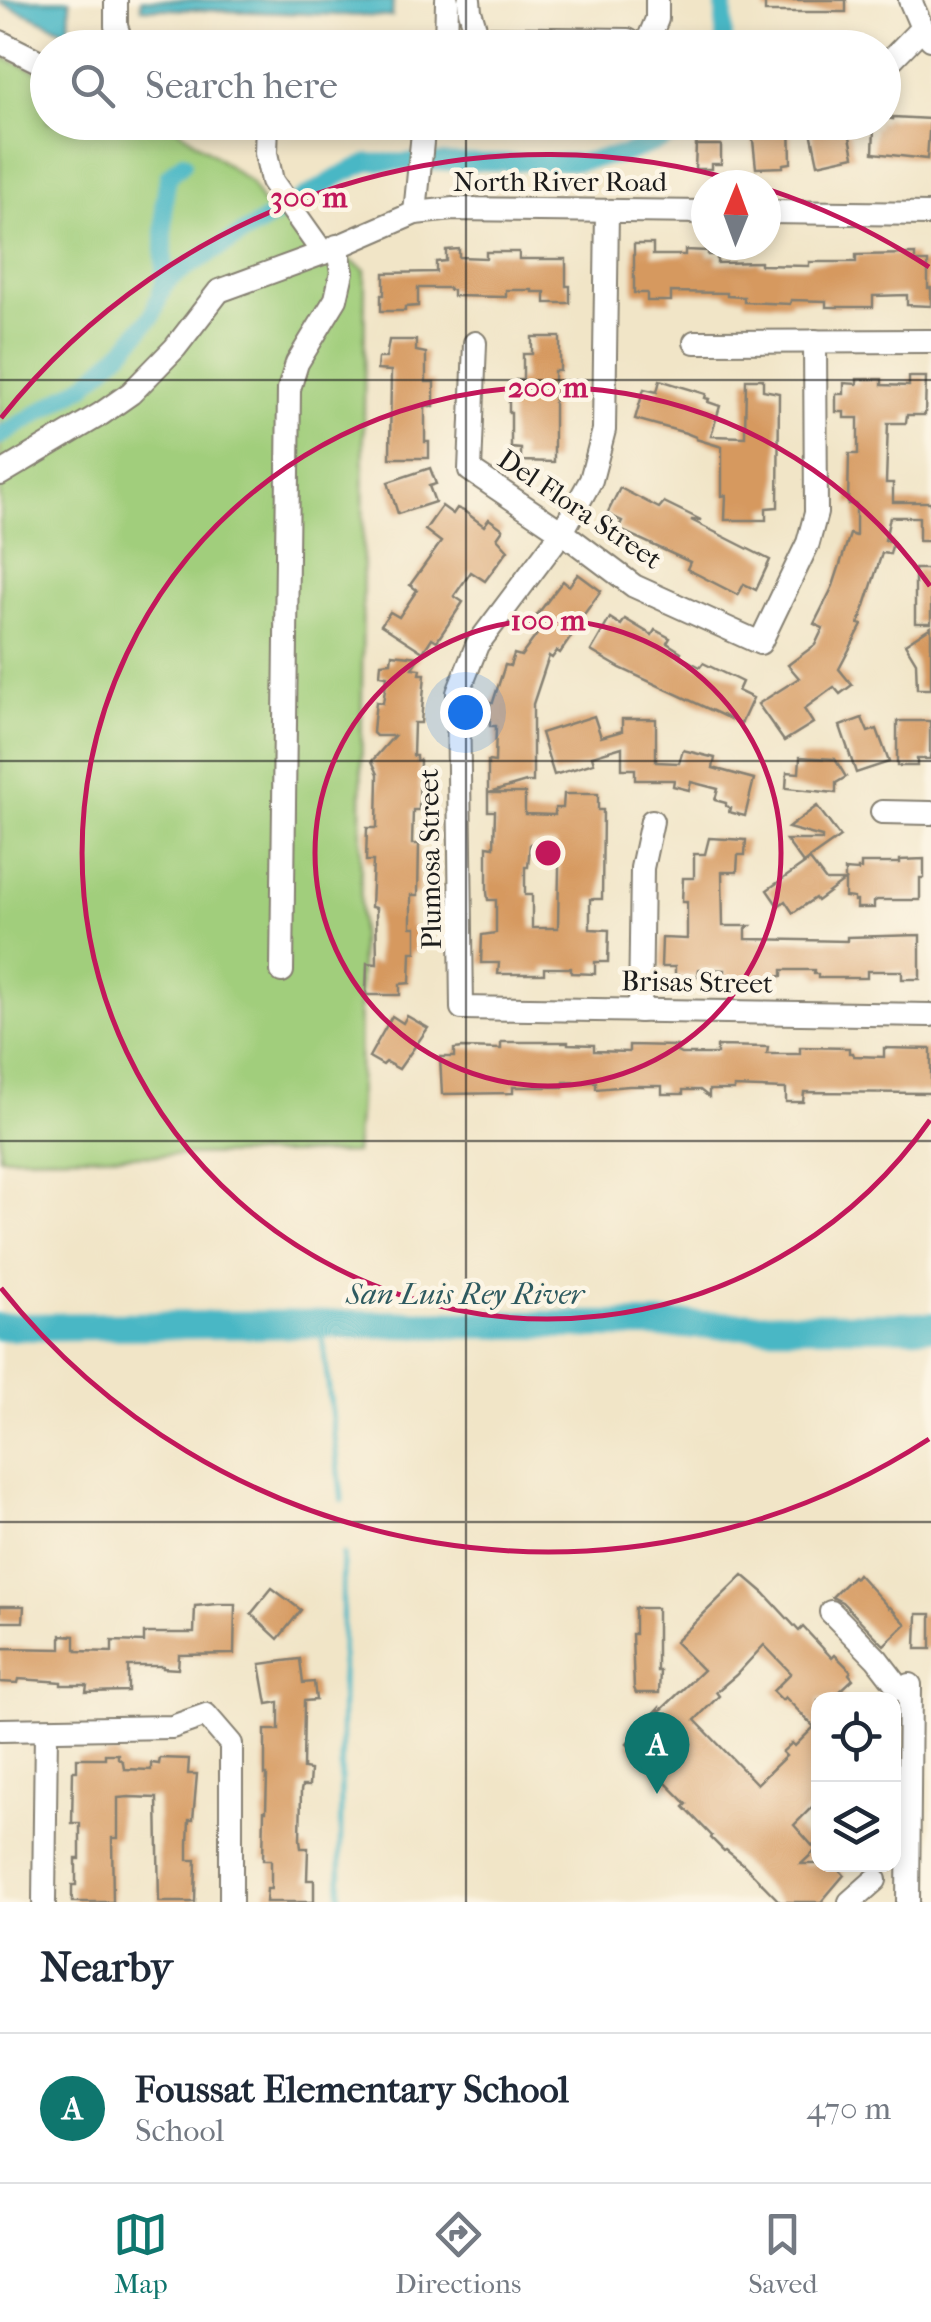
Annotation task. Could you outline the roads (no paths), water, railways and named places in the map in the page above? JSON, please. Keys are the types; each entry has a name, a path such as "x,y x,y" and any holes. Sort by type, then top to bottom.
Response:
{"street":[{"path":"116,0 117,30"},
{"path":"446,0 446,30"},
{"path":"470,0 472,30"},
{"path":"652,30 657,19 657,0"},
{"path":"901,54 926,33 910,0"},
{"path":"0,42 30,57"},
{"path":"266,140 272,182 305,228 330,250 342,272 336,299 297,363 289,389 282,972"},
{"path":"415,213 422,140"},
{"name":"North River Road","path":"0,474 131,392 174,348 220,291 415,213 453,209 691,212"},
{"name":"Plumosa Street","path":"462,1008 458,693 477,645 562,532 590,480 604,430 608,210"},
{"path":"781,212 931,214"},
{"name":"Del Flora Street","path":"475,342 470,470 634,586 760,643 808,543 816,513 816,341"},
{"path":"695,342 931,341"},
{"path":"882,812 931,814"},
{"path":"640,1011 642,868 652,820"},
{"name":"Brisas Street","path":"462,1008 931,1015"},
{"path":"830,1612 909,1688 920,1731 908,1902"},
{"path":"0,1730 172,1727 206,1714 232,1744 231,1902"},
{"path":"44,1902 46,1730"}],"water":[{"path":"70,0 69,30 64,30 0,3"},
{"path":"141,0 393,0 392,17 141,8"}],"waterway":[{"path":"724,0 724,30"},
{"path":"164,284 369,162 579,162 624,154 662,140"},
{"path":"0,436 85,385 152,316 164,284 164,202 168,177 183,163"},
{"path":"321,1324 342,1500"},
{"name":"San Luis Rey River","path":"0,1327 931,1326"},
{"path":"340,1902 343,1554"}],"place":[{"name":"Foussat Elementary School","path":"657,1794"}]}
